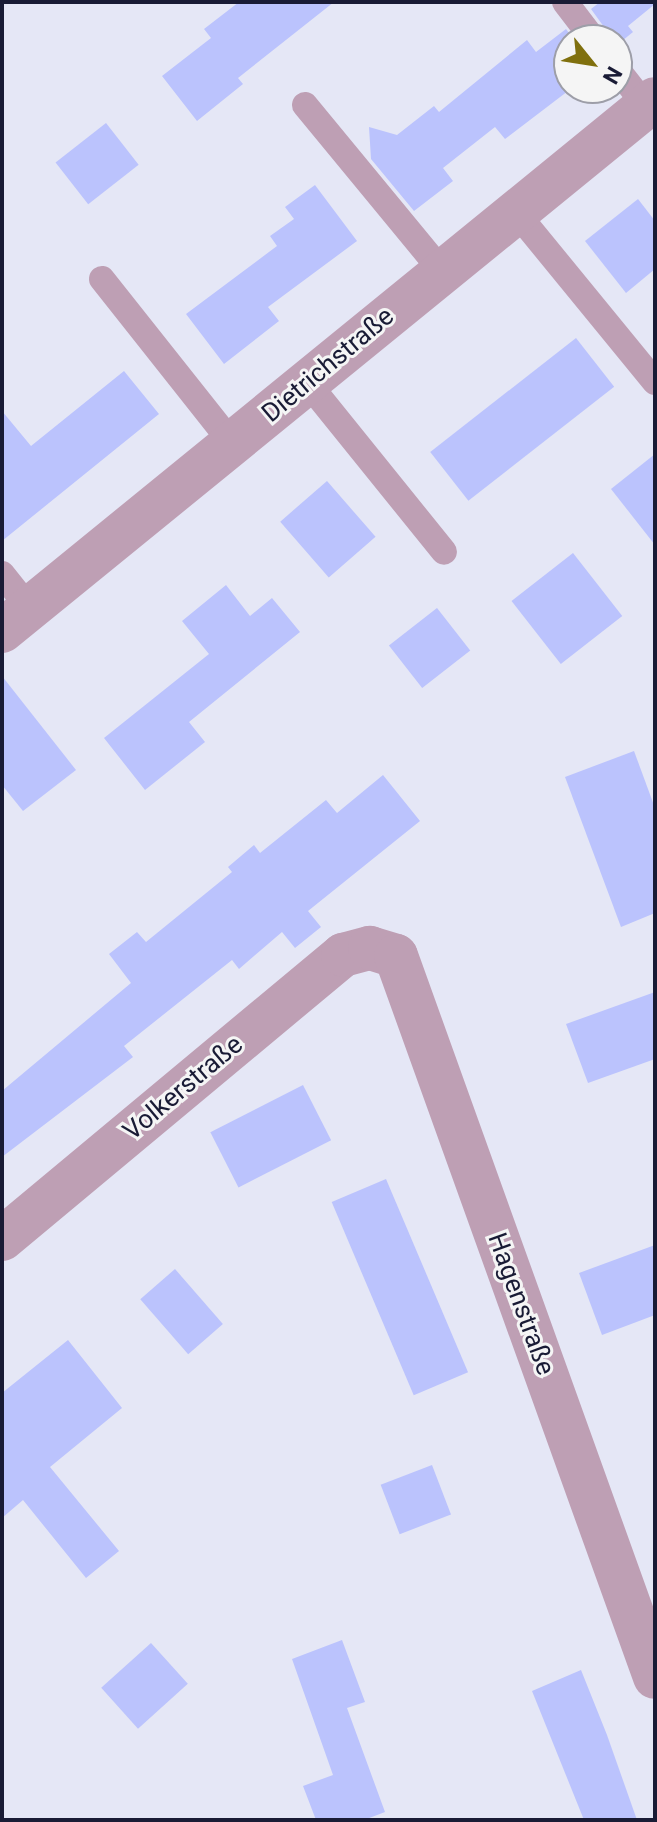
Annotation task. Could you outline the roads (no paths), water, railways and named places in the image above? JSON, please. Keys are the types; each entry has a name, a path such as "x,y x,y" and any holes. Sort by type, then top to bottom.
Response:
{"street":[{"name":"Dietrichstraße","path":"16,620 650,102"},
{"name":"Volkerstraße","path":"2,1239 343,955 370,948"},
{"name":"Hagenstraße","path":"370,948 396,956 655,1677"}],"lane":[{"path":"565,2 582,24"},
{"path":"633,85 650,102"},
{"path":"305,105 442,271"},
{"path":"515,211 655,382"},
{"path":"102,279 233,444"},
{"path":"307,382 444,552"},
{"path":"2,574 16,620"}]}
